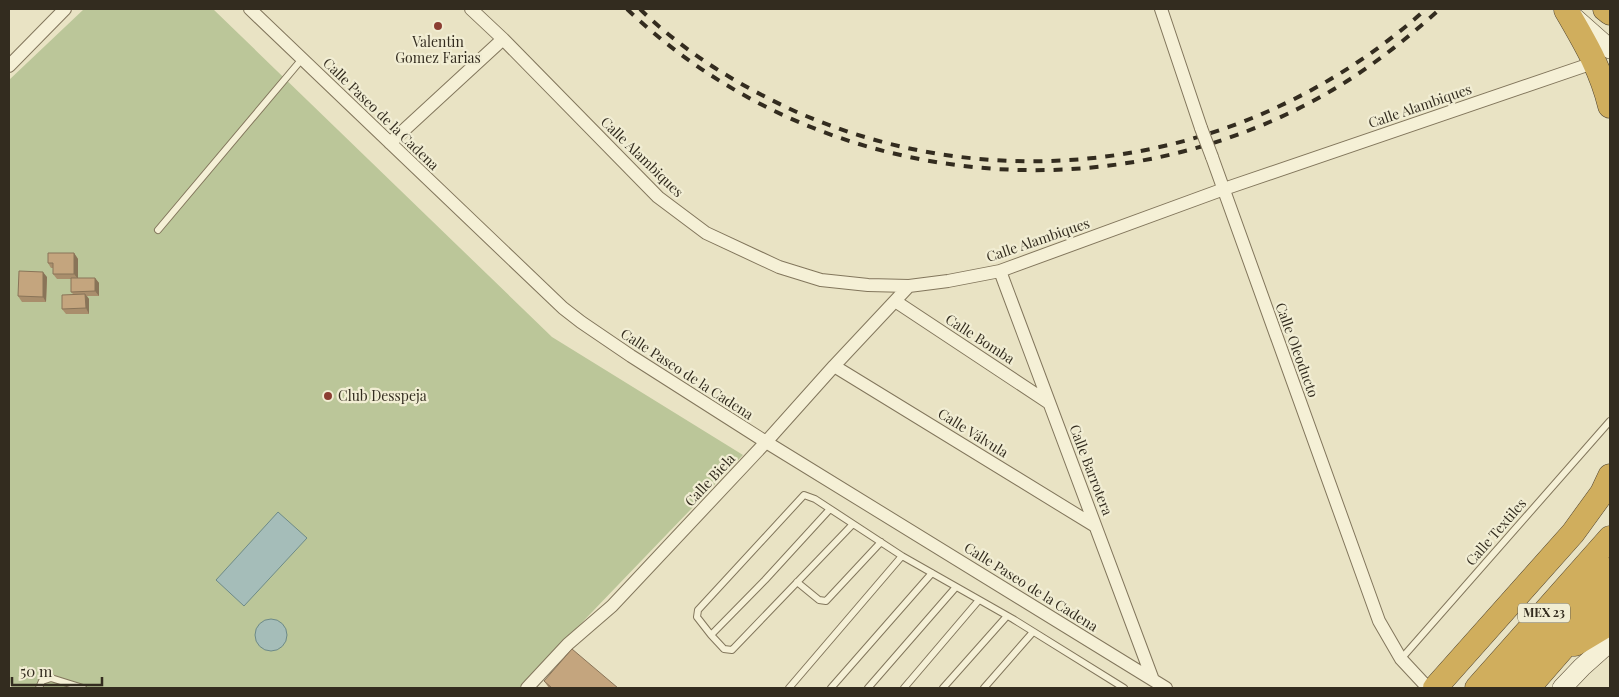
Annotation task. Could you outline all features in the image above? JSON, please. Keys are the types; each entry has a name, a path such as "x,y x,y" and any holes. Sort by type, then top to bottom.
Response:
{"highway":[{"path":"1605,9 1610,13"},
{"path":"1565,10 1603,55 1606,90 1610,106"},
{"path":"1434,688 1573,533 1602,493 1610,476"},
{"path":"1477,640 1538,592 1605,554"},
{"path":"1548,651 1605,554"},
{"name":"MEX 23","path":"1477,688 1605,554"},
{"name":"MEX 23","path":"1528,688 1548,651 1610,594"},
{"path":"1502,688 1548,651 1610,623"}],"street":[{"path":"9,66 65,9"},
{"name":"Calle Paseo de la Cadena","path":"250,9 580,322 766,442 1166,688"},
{"name":"Calle Alambiques","path":"471,9 503,39 658,197 706,233 778,268 821,280 868,285 909,286 1000,271 1224,189 1603,55"},
{"name":"Calle Oleoducto","path":"1161,9 1201,128 1379,621 1401,659 1428,688"},
{"path":"390,143 503,39"},
{"name":"Calle Barrotera","path":"1000,271 1153,680"},
{"name":"Calle Biela","path":"527,688 568,644 612,606 909,286"},
{"name":"Calle Bomba","path":"895,301 1049,403"},
{"name":"Calle Válvula","path":"834,366 1096,526"},
{"path":"1571,688 1579,674 1610,642"},
{"path":"1562,688 1582,667 1594,658"}],"lane":[{"path":"158,230 302,59"},
{"name":"Calle Textiles","path":"1401,659 1610,421"},
{"path":"853,524 732,650 724,649 697,617 698,610 804,495 815,499 902,556 1007,616 1124,688"},
{"path":"711,635 830,509"},
{"path":"797,582 820,600 826,601 881,542"},
{"path":"789,688 902,556"},
{"path":"831,688 932,573"},
{"path":"868,688 956,587"},
{"path":"904,688 979,600"},
{"path":"943,688 1007,616"},
{"path":"984,688 1033,632"},
{"path":"39,688 42,681 51,678 83,688"}],"green space":[{"name":"Club Desspeja","path":"84,9 213,9 552,337 743,455 519,688 12,688 9,679 9,80"}],"water":[{"path":"278,512 307,538 244,606 216,580"},
{"path":"271,619 277,620 282,624 286,629 286,641 282,646 277,650 271,651 265,650 260,646 256,641 255,635 256,629 260,624 265,620"}],"building":[{"path":"48,253 74,253 74,274 53,274 53,263 48,263"},
{"path":"19,271 43,272 43,297 18,296"},
{"path":"71,278 95,278 95,291 71,292"},
{"path":"85,294 86,308 62,309 62,295"},
{"path":"572,649 618,688 552,688 544,681"}],"railway":[{"path":"627,9 700,68 780,114 866,146 955,165 1046,170 1138,161 1227,138 1313,101 1347,81 1380,59 1440,9"},
{"path":"640,9 676,40 715,68 756,92 799,113 880,141 962,157 1045,161 1128,153 1208,134 1286,103 1359,61 1426,9"}],"place":[{"name":"Valentin Gomez Farias","path":"438,26"},
{"name":"Club Desspeja","path":"328,396"}]}
